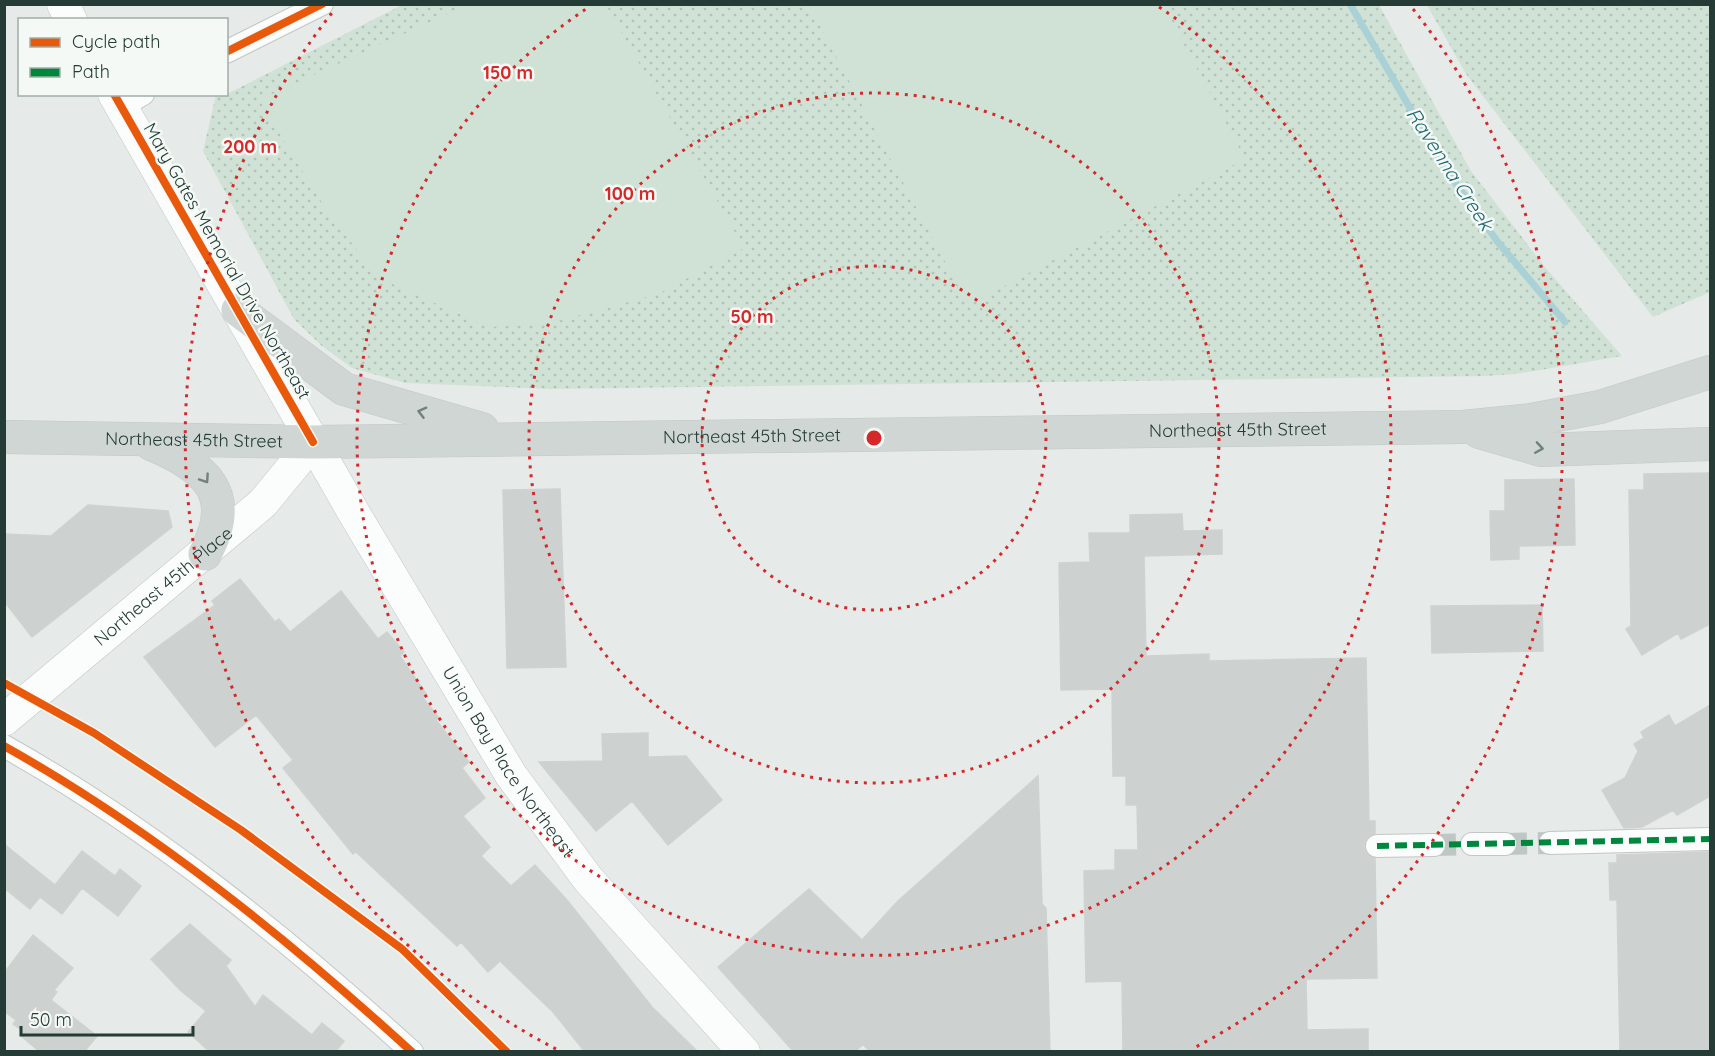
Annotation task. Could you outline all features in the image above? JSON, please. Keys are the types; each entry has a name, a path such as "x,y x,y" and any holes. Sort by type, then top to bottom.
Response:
{"main road":[{"path":"63,4 70,18"},
{"name":"Mary Gates Memorial Drive Northeast","path":"126,99 238,310 313,442"},
{"path":"238,310 344,389 519,438"},
{"name":"Northeast 45th Street","path":"4,437 313,442 1463,427 1531,420 1600,407 1710,372"},
{"path":"1463,427 1541,450 1710,444"},
{"path":"139,439 189,460 204,475 216,498 218,514 215,535 205,554"},
{"name":"Northeast 45th Place","path":"4,720 205,554 263,503 313,442"},
{"name":"Union Bay Place Northeast","path":"313,442 511,775 588,879 744,1052"}],"street":[{"path":"228,51 322,4"},
{"path":"4,746 92,800 195,872 312,963 412,1052"},
{"path":"1550,843 1710,839"},
{"path":"1472,844 1505,844"},
{"path":"1377,846 1434,846"}],"green space":[{"path":"402,5 1379,5 1471,171 1544,266 1622,356 1516,374 1484,376 550,389 405,383 352,368 322,346 294,319 203,151 216,96 228,96 228,93"},
{"path":"467,5 606,5 744,248 658,294 547,324 488,327 377,277 324,206 259,100"},
{"path":"809,5 1163,5 1245,159 968,305"},
{"path":"1427,5 1710,5 1710,292 1653,317 1466,74"}],"building":[{"path":"1710,473 1710,624 1681,639 1678,633 1642,655 1626,629 1631,626 1629,490 1644,490 1644,474"},
{"path":"1574,479 1575,545 1519,546 1519,559 1491,560 1490,511 1505,511 1505,480"},
{"path":"560,489 566,667 507,668 503,490"},
{"path":"88,505 168,511 172,527 32,637 4,601 4,534 51,536"},
{"path":"1182,514 1183,531 1222,530 1222,554 1144,556 1146,656 1209,654 1209,661 1366,658 1369,821 1375,821 1375,833 1366,839 1364,847 1366,853 1375,859 1377,978 1306,979 1307,1030 1368,1029 1368,1052 1123,1052 1122,981 1086,982 1084,871 1115,870 1115,850 1138,850 1137,805 1126,805 1126,776 1113,776 1112,689 1061,690 1059,563 1090,562 1089,533 1130,533 1130,515"},
{"path":"240,579 275,622 279,619 290,632 341,591 378,639 387,632 404,652 400,656 427,695 423,698 439,718 436,720 469,762 462,768 485,798 463,816 490,847 481,856 511,886 535,865 567,900 652,1007 698,1052 585,1052 553,1012 500,961 488,972 461,942 457,946 356,852 353,854 283,768 293,760 256,715 215,747 144,657 215,605 212,601"},
{"path":"1542,605 1543,651 1432,653 1431,606"},
{"path":"1710,705 1710,796 1677,815 1673,810 1642,827 1624,828 1602,790 1625,778 1638,751 1634,744 1644,738 1641,732 1669,715 1675,726"},
{"path":"648,733 648,757 686,756 722,800 668,845 632,801 596,831 539,762 603,761 602,734"},
{"path":"1038,776 1042,904 1046,908 1050,1052 870,1052 863,1044 855,1052 794,1052 718,967 809,889 862,940 898,901"},
{"path":"4,844 55,885 82,851 115,876 120,869 141,886 118,916 82,888 62,914 40,897 30,909 4,888"},
{"path":"1710,852 1710,1052 1620,1052 1617,900 1610,900 1609,863 1617,863 1617,855"},
{"path":"190,924 231,960 226,966 255,1007 263,995 312,1035 322,1023 344,1041 335,1052 210,1052 188,1032 206,1011 180,990 151,959"},
{"path":"33,935 73,968 54,990 57,992 51,1000 97,1036 84,1052 40,1052 20,1035 23,1031 13,1024 16,1020 4,1011 4,973"}],"waterway":[{"name":"Ravenna Creek","path":"1350,4 1444,167 1497,241 1565,322"}],"tunnel":[{"path":"1505,844 1550,843"},
{"path":"1434,845 1472,844"}],"marked path":[{"path":"1377,846 1710,839"}],"cycle path":[{"path":"228,51 322,4"},
{"path":"115,96 313,442"},
{"path":"4,683 94,733 241,830 402,949 507,1052"},
{"path":"4,746 113,813 217,887 316,968 412,1052"}]}
